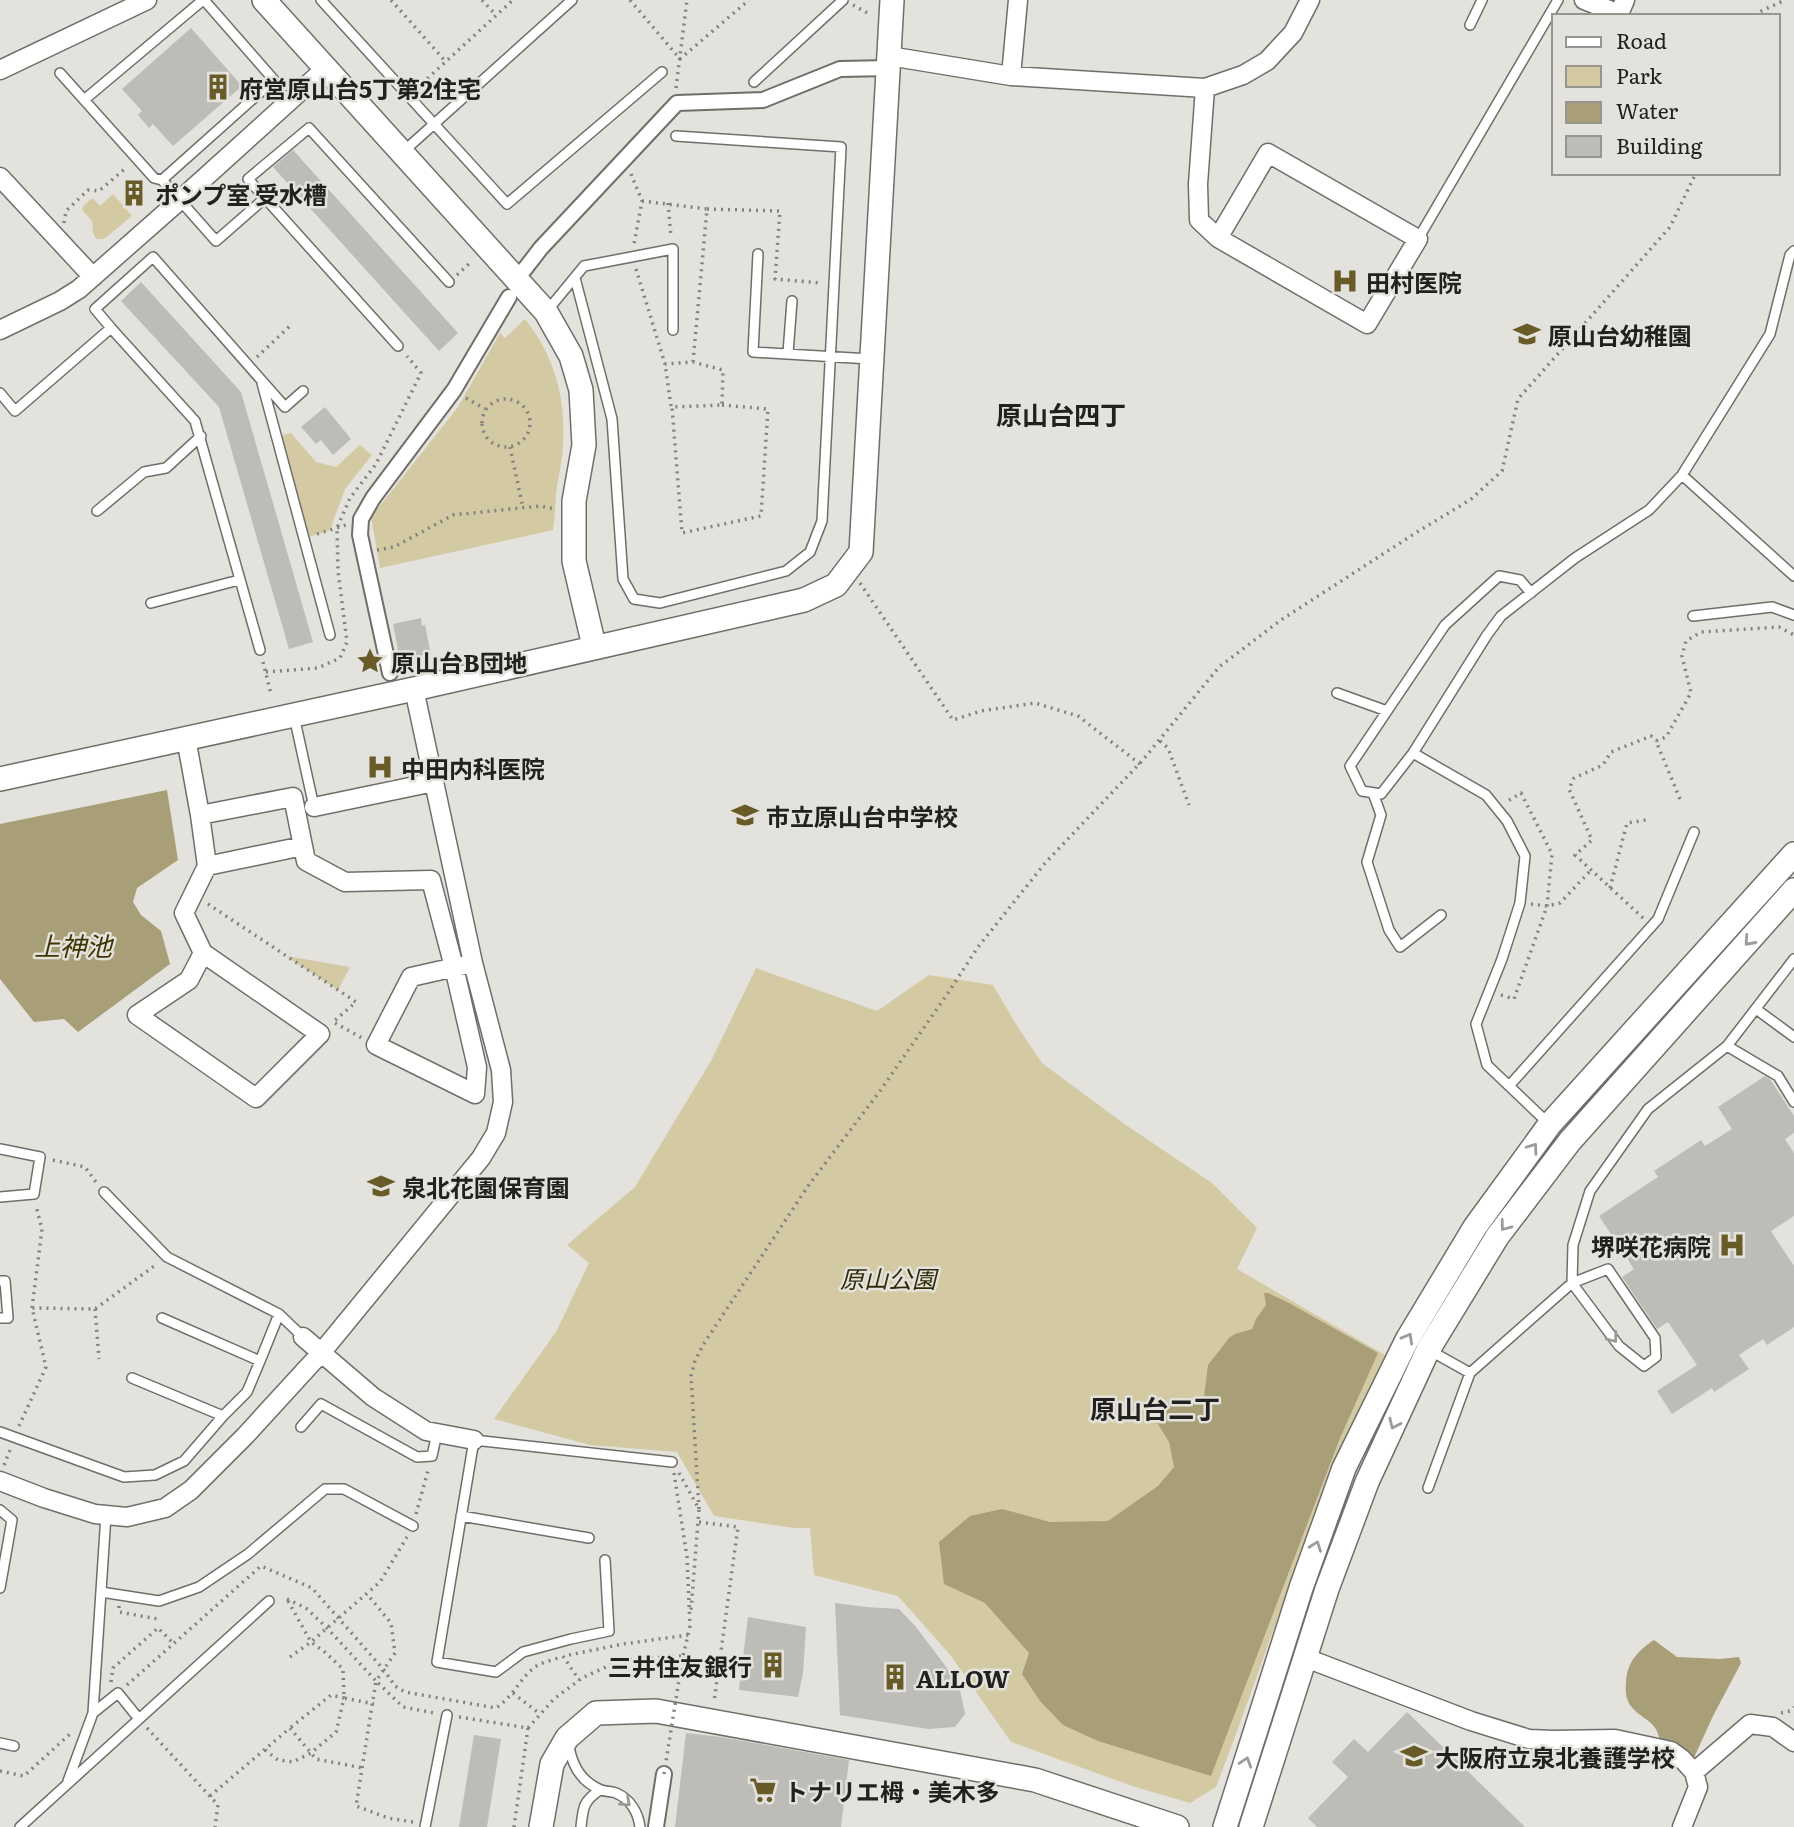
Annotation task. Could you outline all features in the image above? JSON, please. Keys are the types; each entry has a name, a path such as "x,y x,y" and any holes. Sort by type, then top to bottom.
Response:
{"street":[{"path":"0,70 147,0"},
{"path":"264,0 546,312 571,356 580,390 583,445 574,501 574,561 594,646"},
{"path":"0,779 414,689 804,600 836,585 861,552 892,0"},
{"path":"1011,76 1018,0"},
{"path":"524,270 541,248 677,103 763,100 840,69 889,62 1011,76 1205,88 1243,75 1268,61 1293,33 1310,0"},
{"path":"1584,0 1622,10"},
{"path":"0,330 79,289 326,68"},
{"path":"1205,88 1198,184 1199,220 1218,238 1367,324 1418,239 1268,153 1218,238"},
{"path":"0,177 93,277"},
{"path":"390,673 360,535 361,519 373,498 454,390 509,297"},
{"path":"2,1474 44,1498 95,1514 127,1517 165,1508 191,1490 321,1353 481,1158 496,1133 503,1102 500,1070 473,963 414,689"},
{"path":"187,738 207,866 184,913 203,953 327,1028 256,1098 138,1016 189,980 203,953"},
{"path":"314,807 434,782"},
{"path":"200,816 293,797 306,861 345,882 431,880 454,967 477,1068 475,1094 376,1045 411,977 454,967 473,963"},
{"path":"207,866 303,846"},
{"path":"1225,1827 1301,1588 1344,1468 1407,1340 1475,1227 1550,1124 1794,854"},
{"path":"1251,1827 1327,1588 1367,1482 1428,1350 1497,1237 1570,1142 1794,890"},
{"path":"303,1337 373,1397 426,1431 474,1440"},
{"path":"1306,1658 1471,1721 1529,1738 1615,1739 1671,1751 1694,1772 1698,1787 1682,1827"},
{"path":"541,1827 552,1764 567,1738 596,1713 656,1711 1035,1780 1177,1827"},
{"path":"1694,1772 1749,1724 1773,1727 1794,1742"},
{"path":"656,1827 664,1774"}],"lane":[{"path":"84,100 203,0 274,80 162,180"},
{"path":"321,0 506,204 662,72"},
{"path":"402,152 572,0"},
{"path":"754,82 844,0"},
{"path":"1470,25 1482,0"},
{"path":"1418,239 1558,0"},
{"path":"60,73 136,159 154,178 162,180 216,241 265,198"},
{"path":"398,346 248,179 309,128 449,282"},
{"path":"575,278 612,419 623,579 634,599 660,603 786,571 810,552 822,521 841,147 676,136"},
{"path":"546,312 584,266 673,249 673,330"},
{"path":"1531,593 1520,580 1499,576 1446,625 1350,766 1362,791 1381,794 1413,753 1501,616 1531,593 1575,558 1649,510 1682,475 1770,334 1790,255 1794,251"},
{"path":"758,254 753,352 872,359"},
{"path":"260,650 195,421 96,309 153,257 285,407 303,391"},
{"path":"788,353 792,301"},
{"path":"0,393 15,411 111,328"},
{"path":"262,382 330,635"},
{"path":"97,511 144,472 166,468 201,436"},
{"path":"1682,475 1794,576"},
{"path":"151,603 239,580"},
{"path":"1693,616 1772,607 1794,615"},
{"path":"1337,693 1387,711"},
{"path":"294,715 314,807"},
{"path":"1413,753 1486,795 1507,821 1525,856 1520,903 1502,959 1476,1024 1487,1065 1550,1124"},
{"path":"1373,793 1381,815 1367,862 1388,930 1400,947 1441,915"},
{"path":"1509,1086 1658,919 1694,832"},
{"path":"1428,1488 1470,1373 1572,1283 1608,1269 1655,1338 1656,1357 1644,1366 1619,1346 1572,1283 1573,1245 1590,1191 1648,1109 1727,1046 1794,959"},
{"path":"1756,1009 1794,1037"},
{"path":"1727,1046 1778,1076 1794,1102"},
{"path":"0,1149 40,1157 34,1194 0,1197"},
{"path":"104,1192 167,1257 279,1314 303,1337"},
{"path":"0,1281 5,1281 8,1318 0,1318"},
{"path":"0,1432 124,1478 155,1475 184,1461 247,1392 279,1314"},
{"path":"162,1318 260,1361"},
{"path":"1428,1350 1470,1373"},
{"path":"132,1378 223,1416"},
{"path":"301,1427 321,1404 417,1457 432,1457 437,1433"},
{"path":"605,1560 609,1631 523,1652 496,1672 437,1662 474,1440 672,1462"},
{"path":"101,1592 159,1601 199,1587 248,1554 325,1489 344,1489 413,1526"},
{"path":"0,1510 12,1520 0,1588"},
{"path":"67,1784 93,1713 106,1515"},
{"path":"461,1516 589,1538"},
{"path":"19,1827 269,1601"},
{"path":"93,1713 118,1693 139,1719"},
{"path":"425,1827 447,1715"},
{"path":"567,1738 571,1762 582,1777 600,1790 614,1792 625,1799 634,1807 640,1827"},
{"path":"0,1743 14,1746"},
{"path":"581,1827 583,1808 590,1797 600,1790"}],"path":[{"path":"391,0 446,62"},
{"path":"482,0 496,16"},
{"path":"407,96 513,0"},
{"path":"630,0 680,60"},
{"path":"672,109 687,0"},
{"path":"680,60 749,0"},
{"path":"844,0 891,26"},
{"path":"1757,14 1785,0"},
{"path":"64,224 66,211 77,200 88,191 99,191 136,159"},
{"path":"664,1774 682,1659 690,1626 699,1522 691,1376 703,1345 808,1186 880,1091 978,947 1046,862 1140,764 1219,667 1281,620 1470,500 1502,471 1518,399 1670,227 1695,175"},
{"path":"642,201 707,209 780,211 775,279 834,285"},
{"path":"668,204 673,249"},
{"path":"693,362 707,209"},
{"path":"449,282 487,248"},
{"path":"270,344 291,325"},
{"path":"337,528 351,498 376,464 421,373 398,346"},
{"path":"672,407 722,405 768,409 761,516 682,533 672,407 664,364 693,362 723,370 722,405"},
{"path":"454,390 485,409"},
{"path":"502,399 510,399 524,407 528,414 529,429 526,437 510,447 492,443 482,430 481,422 485,409 494,401 502,399"},
{"path":"510,447 523,508"},
{"path":"364,552 394,547 453,515 540,506 555,509"},
{"path":"303,539 361,519"},
{"path":"849,567 953,720 981,711 1035,703 1078,716 1140,764"},
{"path":"1656,741 1666,737 1691,693 1682,656 1686,641 1701,632 1779,627 1794,635"},
{"path":"260,650 271,694"},
{"path":"1651,926 1575,855 1592,840 1569,789 1574,778 1603,765 1611,752 1651,736 1656,741 1681,799"},
{"path":"1160,741 1168,748 1189,805"},
{"path":"1610,888 1627,823 1646,820"},
{"path":"1520,903 1547,906 1560,903 1591,870"},
{"path":"193,895 356,1002 327,1028 376,1045"},
{"path":"40,1157 85,1167 104,1192"},
{"path":"2,1474 46,1367 32,1308 42,1229 34,1194"},
{"path":"32,1308 95,1309 167,1257"},
{"path":"95,1309 99,1359"},
{"path":"290,1657 380,1582 413,1526 432,1457"},
{"path":"672,1462 699,1509"},
{"path":"672,1462 687,1557 690,1626"},
{"path":"699,1522 738,1527 712,1721"},
{"path":"269,1601 287,1600 306,1608 376,1681 395,1653 391,1622 366,1594"},
{"path":"265,1750 278,1760 293,1762 311,1753 336,1732 344,1698 343,1669 311,1642 287,1600"},
{"path":"118,1693 111,1682 113,1668 158,1628 174,1644"},
{"path":"384,1670 395,1686 405,1692 496,1708 508,1700 536,1667 563,1656 688,1635"},
{"path":"563,1656 579,1680"},
{"path":"528,1728 554,1699 579,1680 621,1660 682,1659"},
{"path":"513,1693 540,1714"},
{"path":"210,1796 331,1695 374,1704"},
{"path":"0,1771 24,1776 93,1713"},
{"path":"139,1719 218,1805 215,1827"},
{"path":"290,1728 316,1759 363,1768"}],"green space":[{"path":"113,194 132,216 104,239 96,239 92,221 82,210 83,206 94,199 100,206"},
{"path":"525,319 551,362 560,394 563,449 553,530 380,568 371,517 458,407 500,333 505,338"},
{"path":"291,433 316,462 336,467 360,445 372,455 345,489 330,530 303,539 276,437"},
{"path":"286,956 350,967 338,990"},
{"name":"原山公園","path":"756,968 877,1011 929,975 993,985 1042,1063 1123,1123 1212,1183 1257,1228 1237,1269 1385,1355 1337,1461 1216,1787 1190,1803 1132,1786 1011,1742 951,1656 898,1596 814,1575 810,1528 714,1516 677,1452 590,1445 494,1419 556,1332 589,1263 567,1245 635,1187 711,1061"}],"water":[{"name":"上神池","path":"167,790 178,860 137,888 133,902 141,915 161,931 170,964 78,1032 64,1019 34,1022 0,979 0,824"},
{"path":"1264,1293 1289,1303 1378,1353 1340,1438 1211,1776 1098,1741 1063,1725 1040,1701 1022,1674 1029,1653 985,1603 944,1584 939,1542 970,1516 1002,1509 1050,1522 1108,1521 1158,1486 1174,1467 1169,1442 1155,1419 1167,1404 1186,1405 1204,1397 1208,1365 1229,1338 1252,1329 1266,1305"},
{"path":"1654,1640 1677,1657 1739,1657 1741,1663 1692,1762 1660,1742 1656,1729 1630,1705 1627,1698 1630,1664 1642,1649"}],"building":[{"name":"府営原山台5丁第2住宅","path":"191,28 242,86 173,146 153,124 149,128 138,115 142,111 122,89"},
{"path":"293,150 458,333 439,351 273,167"},
{"path":"141,282 241,392 313,642 289,649 219,407 121,301"},
{"path":"325,407 351,439 333,455 321,440 316,444 301,427"},
{"path":"421,618 431,655 400,661 393,624"},
{"name":"堺咲花病院","path":"1765,1076 1770,1079 1794,1116 1794,1133 1785,1139 1794,1153 1794,1216 1771,1231 1794,1266 1794,1327 1767,1345 1763,1339 1739,1355 1749,1369 1714,1392 1712,1388 1672,1414 1657,1391 1697,1365 1668,1322 1657,1329 1622,1277 1634,1269 1599,1216 1658,1177 1654,1171 1701,1140 1705,1146 1732,1129 1718,1107"},
{"name":"ALLOW","path":"835,1603 899,1609 944,1664 960,1690 965,1714 955,1727 928,1729 840,1715"},
{"name":"三井住友銀行","path":"748,1617 806,1627 803,1673 798,1697 739,1690"},
{"path":"1407,1712 1525,1827 1317,1827 1308,1818 1348,1777 1332,1762 1354,1739 1368,1752"},
{"name":"トナリエ栂・美木多","path":"686,1733 849,1760 841,1827 675,1827"},
{"path":"474,1735 501,1739 487,1827 459,1827"}],"place":[{"name":"府営原山台5丁第2住宅","path":"218,87"},
{"name":"ポンプ室 受水槽","path":"134,193"},
{"name":"田村医院","path":"1345,281"},
{"name":"原山台幼稚園","path":"1527,334"},
{"name":"原山台B団地","path":"370,661"},
{"name":"中田内科医院","path":"380,767"},
{"name":"市立原山台中学校","path":"745,815"},
{"name":"泉北花園保育園","path":"381,1186"},
{"name":"堺咲花病院","path":"1732,1245"},
{"name":"三井住友銀行","path":"773,1665"},
{"name":"ALLOW","path":"895,1677"},
{"name":"大阪府立泉北養護学校","path":"1414,1756"},
{"name":"トナリエ栂・美木多","path":"763,1790"}],"district":[{"name":"原山台四丁","path":"1061,413"},
{"name":"原山台二丁","path":"1155,1407"}]}
